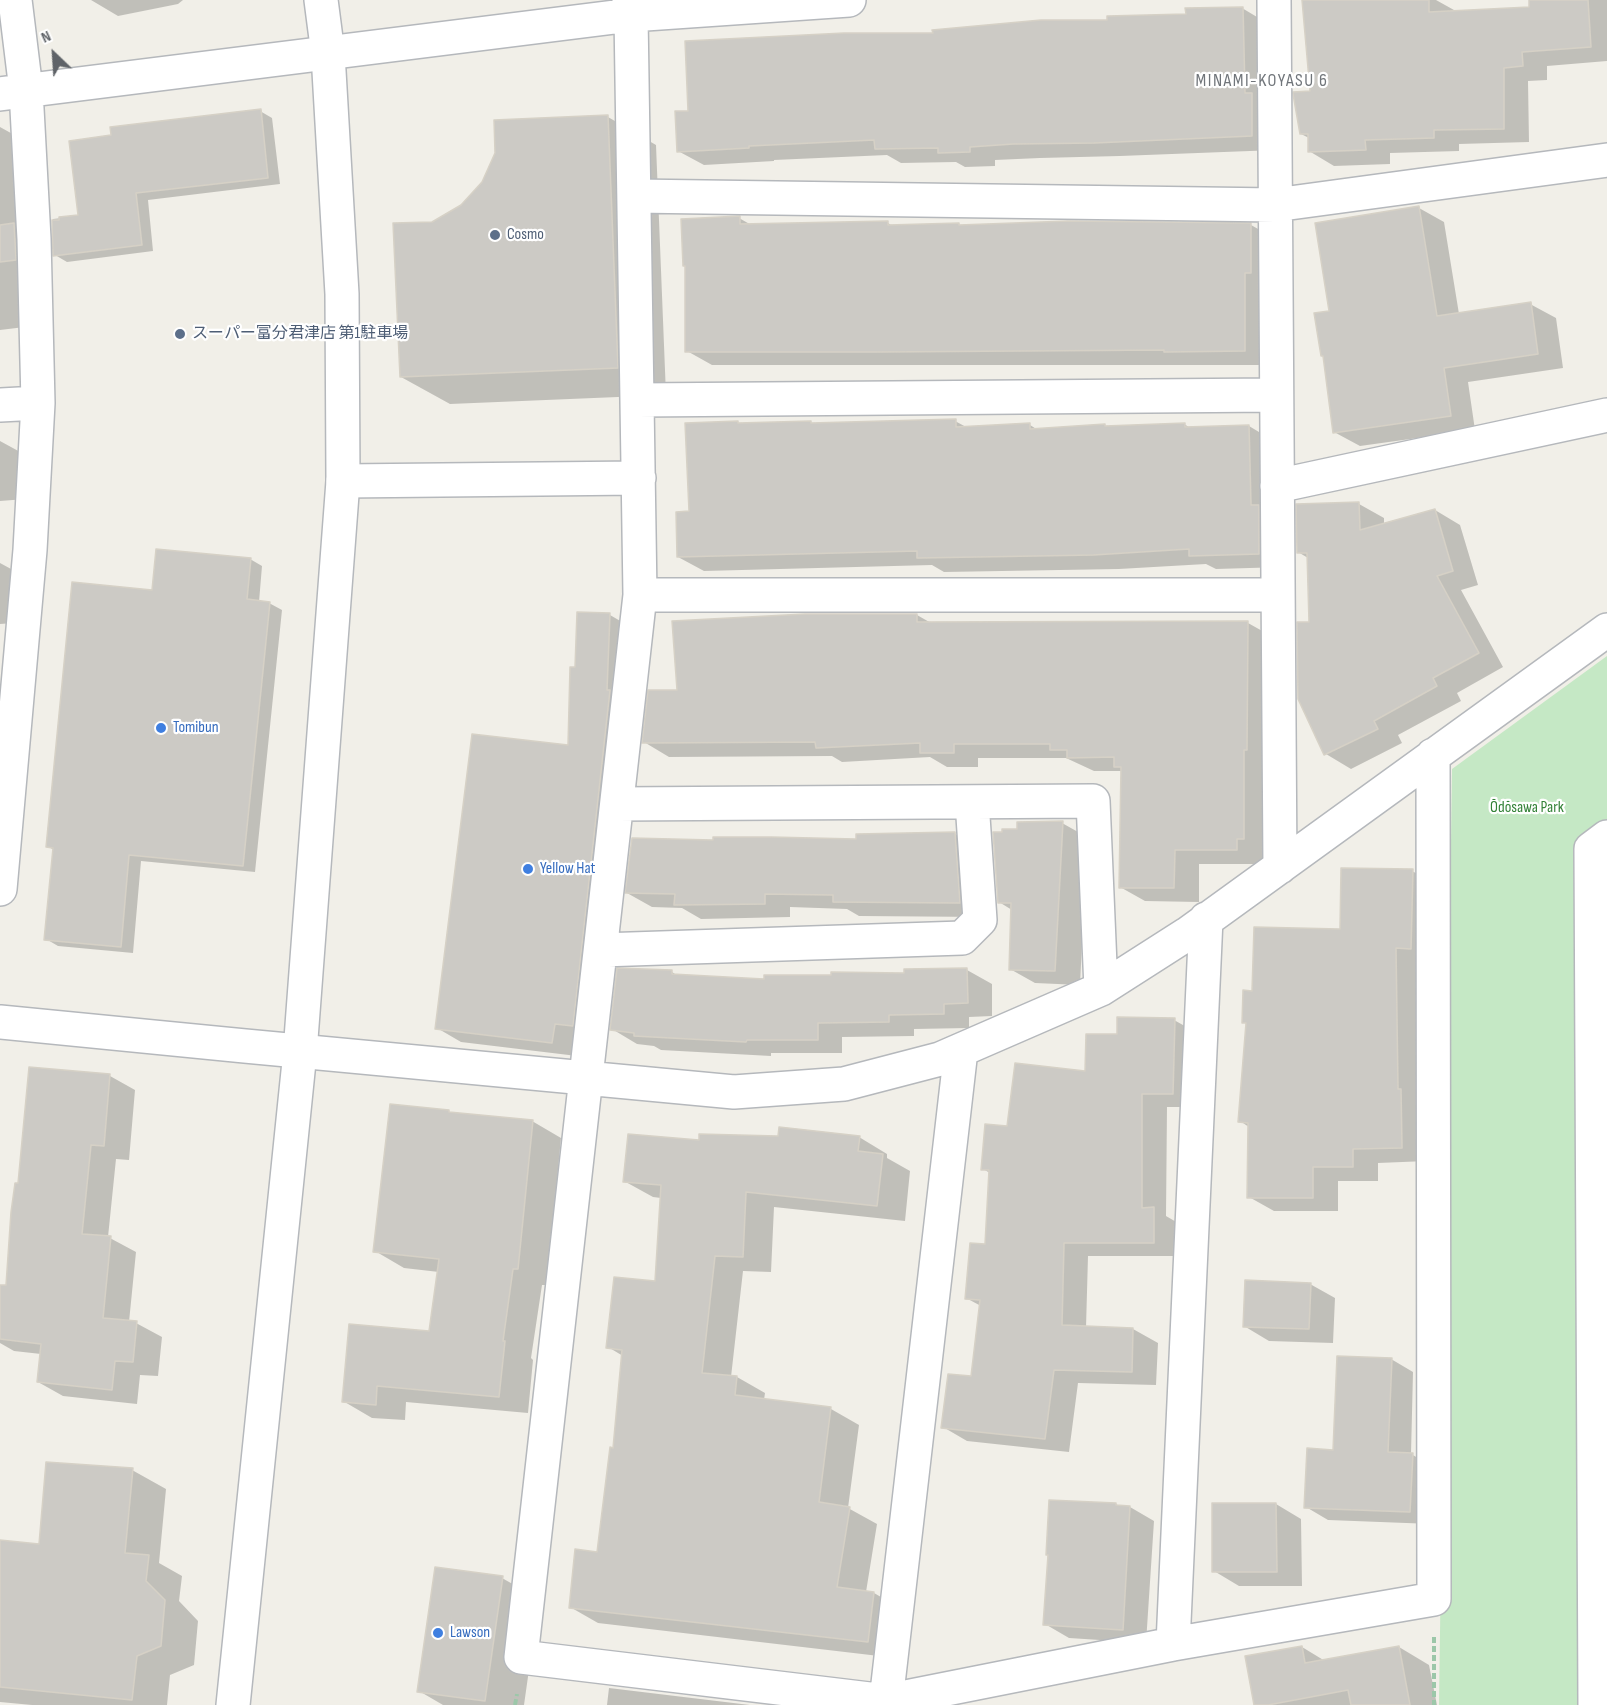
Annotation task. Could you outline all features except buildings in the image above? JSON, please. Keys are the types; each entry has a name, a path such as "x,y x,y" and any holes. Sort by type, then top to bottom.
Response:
{"street":[{"path":"0,889 8,707 30,550 38,403 34,239 13,92 15,0"},
{"path":"233,1705 300,1052 343,481 342,294 328,54 321,0"},
{"path":"13,92 328,54 630,8 849,0"},
{"path":"1274,0 1280,867"},
{"path":"630,8 640,596 521,1658 886,1701 1173,1644 1434,1599 1433,755"},
{"path":"634,196 1275,205 1607,160"},
{"path":"637,399 1276,395"},
{"path":"0,405 38,403"},
{"path":"1277,486 1607,415"},
{"path":"343,481 639,478"},
{"path":"640,596 1277,595"},
{"path":"0,1022 734,1092 844,1084 940,1059 1101,989 1187,934 1607,630"},
{"path":"617,804 1093,801 1101,989"},
{"path":"601,950 962,938 980,920 972,802"},
{"path":"1595,1705 1600,1466 1591,849 1607,837"},
{"path":"1173,1644 1206,919"},
{"path":"886,1701 961,1050"}],"path":[{"path":"1434,1599 1434,1705"}],"green space":[{"name":"Ōdōsawa Park","path":"1607,656 1607,837 1585,1705 1439,1705 1452,769"}],"place":[{"name":"Cosmo","path":"495,235"},
{"name":"スーパー富分君津店 第1駐車場","path":"180,334"},
{"name":"Tomibun","path":"161,728"},
{"name":"Yellow Hat","path":"528,869"},
{"name":"Lawson","path":"438,1633"}],"district":[{"name":"MINAMI-KOYASU 6","path":"1262,81"}]}
